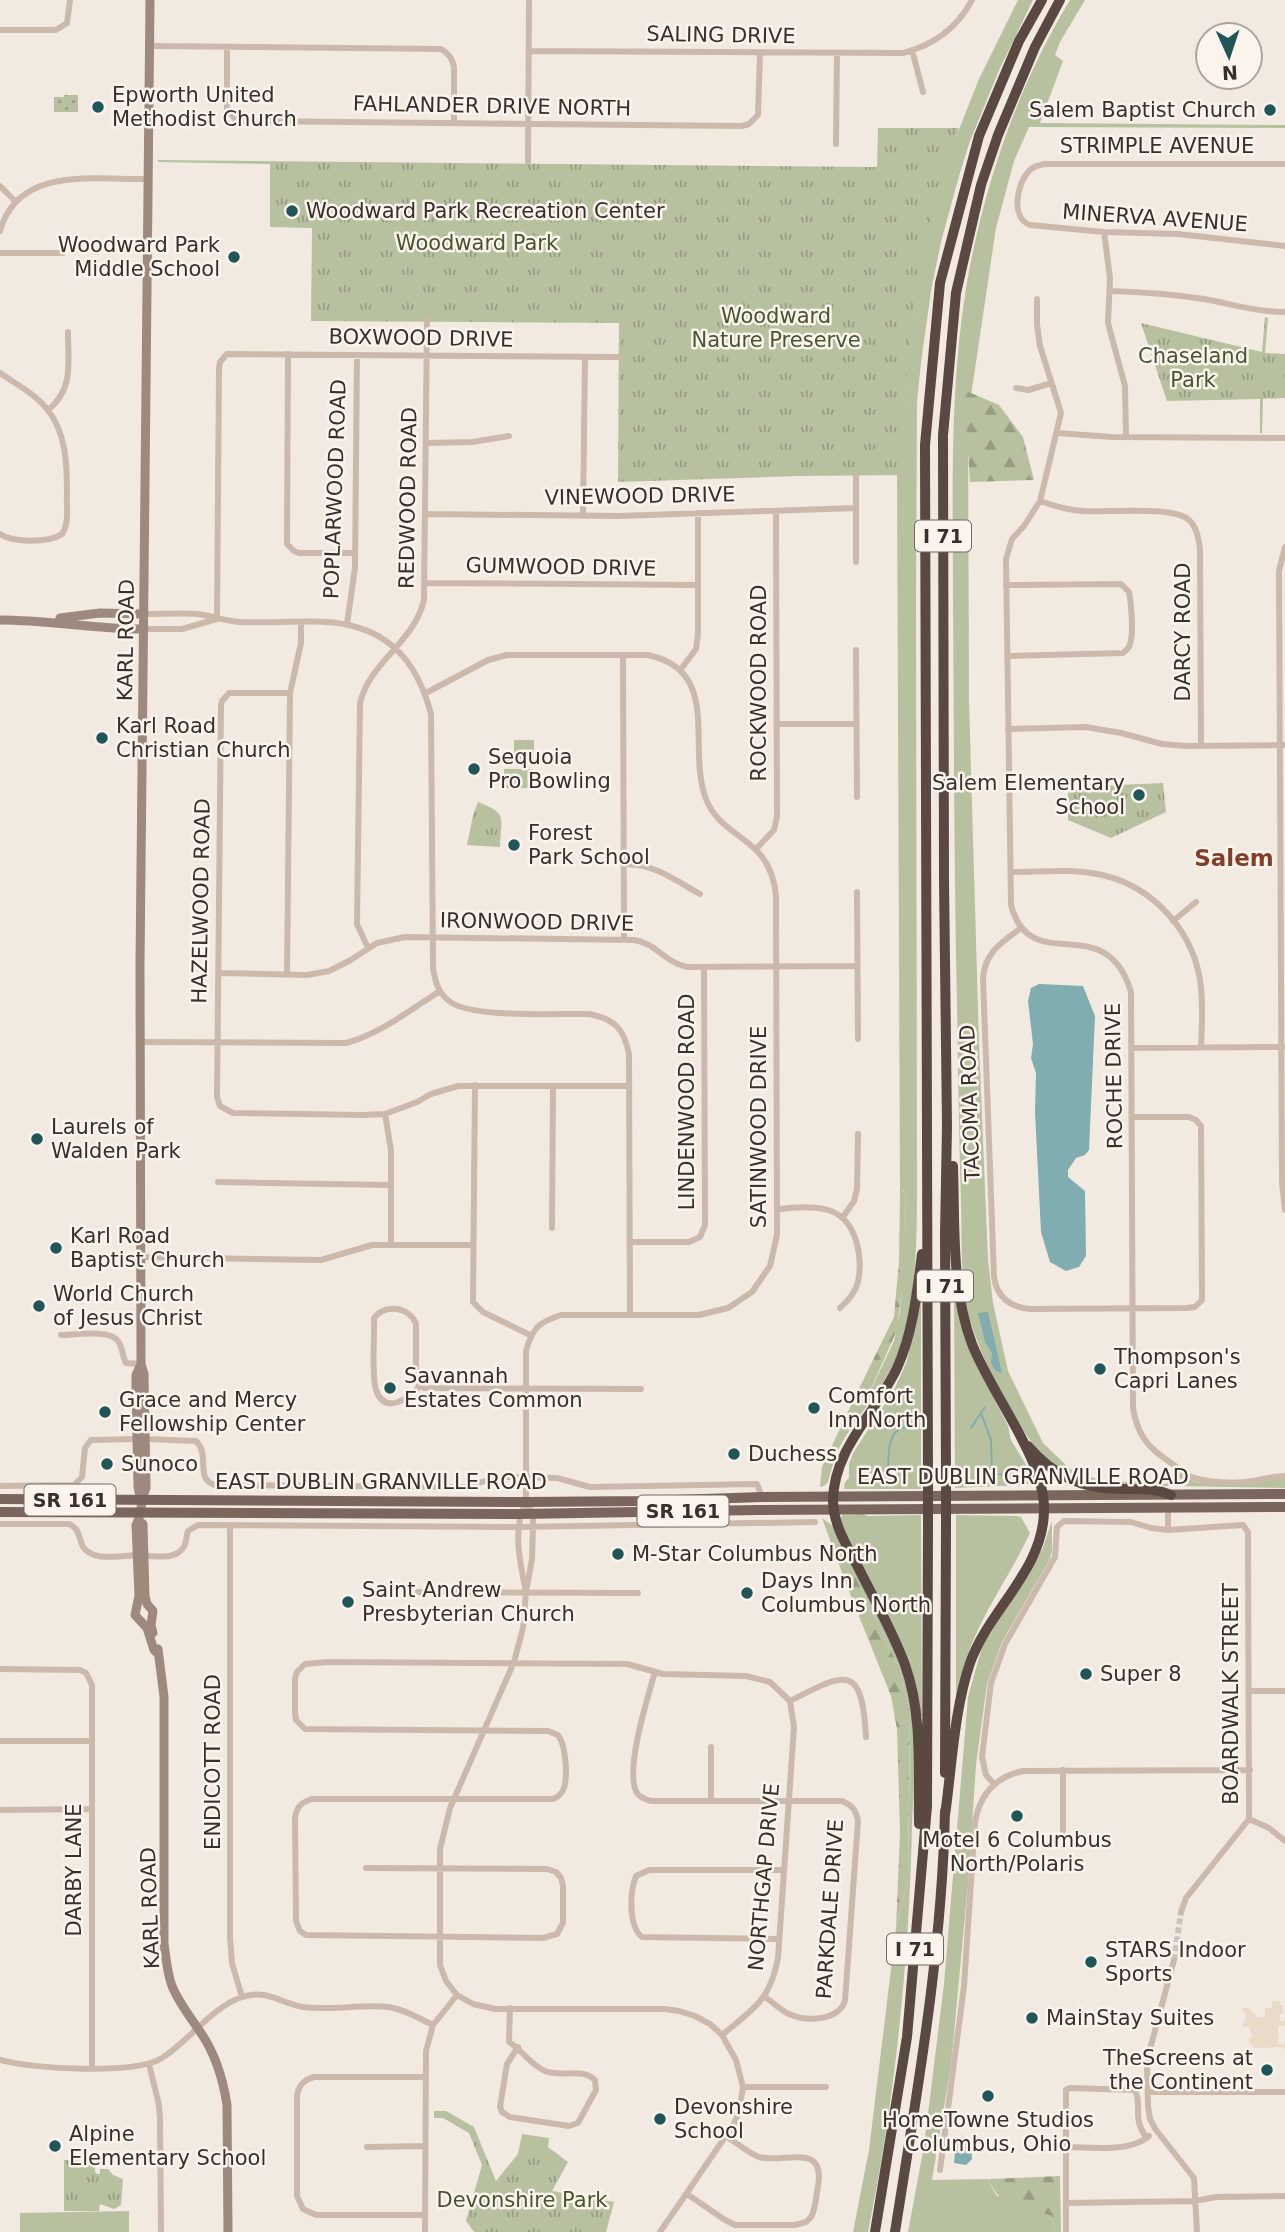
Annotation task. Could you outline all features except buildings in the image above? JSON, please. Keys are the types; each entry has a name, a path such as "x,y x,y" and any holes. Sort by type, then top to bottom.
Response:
{"highway":[{"name":"I 71","path":"875,2232 907,2036 928,1771 926,445 940,283 979,136 1019,41 1042,0"},
{"name":"I 71","path":"895,2232 935,1968 945,1815 947,1093 943,435 956,293 981,185 998,135 1035,47 1060,0"},
{"path":"945,1815 957,1727 970,1663 984,1632 1029,1565 1040,1544 1044,1526 1044,1496 1038,1474 981,1365 961,1309 947,1093"},
{"path":"923,1857 919,1826 917,1724 913,1689 895,1642 844,1540 834,1510 833,1497 841,1460 896,1370 903,1352 912,1318 927,1217"},
{"path":"1017,1433 1049,1467 1081,1484 1106,1490 1158,1489 1171,1495"}],"main road":[{"name":"KARL ROAD","path":"137,1607 143,1524 139,1517 141,1439 136,1375 141,1364 141,953 150,0"},
{"path":"0,620 37,620 100,613 144,614"},
{"path":"37,620 107,628 144,629"},
{"name":"EAST DUBLIN GRANVILLE ROAD","path":"0,1499 526,1502 762,1497 1285,1494"},
{"name":"EAST DUBLIN GRANVILLE ROAD","path":"0,1512 139,1517 1285,1507"},
{"name":"KARL ROAD","path":"140,1555 147,1604"},
{"path":"147,1604 153,1611 146,1620 135,1615 137,1607 147,1604"},
{"name":"KARL ROAD","path":"146,1620 158,1648 164,1697 164,1943 167,1966 172,1986 182,2006 219,2066 227,2105 228,2232"}],"street":[{"path":"0,30 56,30 63,27 69,19 70,0"},
{"path":"528,162 529,0"},
{"path":"923,92 912,50 931,43 948,31 972,0"},
{"path":"149,46 441,49 452,59 454,67 454,122"},
{"name":"FAHLANDER DRIVE NORTH","path":"227,47 227,108 231,115 239,120 528,124 749,124 754,120 759,108 760,53"},
{"name":"SALING DRIVE","path":"529,51 885,54 912,50"},
{"path":"836,145 837,53"},
{"name":"STRIMPLE AVENUE","path":"1023,222 1019,216 1018,201 1023,179 1031,169 1045,164 1285,164"},
{"path":"0,231 16,202 37,186 56,180 148,179"},
{"path":"0,186 16,202"},
{"name":"MINERVA AVENUE","path":"1023,222 1030,225 1104,232 1178,234 1285,246"},
{"path":"1104,232 1110,292 1108,323 1125,386 1126,437"},
{"path":"0,253 63,253"},
{"path":"1110,292 1150,292 1206,299 1267,312 1285,312"},
{"path":"1021,928 1012,905 1006,559 1009,545 1040,501 1061,413 1038,335 1037,299"},
{"name":"REDWOOD ROAD","path":"368,948 357,924 360,703 362,692 372,675 421,615 425,583 427,320"},
{"path":"47,410 63,395 67,383 68,332"},
{"name":"BOXWOOD DRIVE","path":"217,619 219,368 223,358 233,354 619,358"},
{"path":"288,354 286,538 290,548 299,552 355,553"},
{"name":"POPLARWOOD ROAD","path":"347,624 355,553 356,355"},
{"path":"583,516 584,357"},
{"path":"0,373 27,391 47,410 60,433 67,464 66,523 62,534 56,538 37,540 13,540 0,534"},
{"path":"1016,388 1028,390 1052,383"},
{"path":"1057,433 1126,437 1285,438"},
{"path":"426,443 472,442 509,436"},
{"path":"856,476 856,562"},
{"name":"DARCY ROAD","path":"1040,501 1067,510 1162,511 1176,513 1189,520 1197,534 1200,550 1200,746"},
{"name":"VINEWOOD DRIVE","path":"425,514 583,516 855,508"},
{"name":"ROCKWOOD ROAD","path":"757,848 774,830 777,817 776,511"},
{"path":"426,693 488,660 507,655 648,655 681,669 696,649 698,634 698,513"},
{"path":"1285,547 1279,570 1282,746 1282,1183 1285,1210"},
{"name":"GUMWOOD DRIVE","path":"425,583 698,586"},
{"path":"1006,585 1116,583 1126,587 1130,598 1131,617 1131,640 1127,650 1118,654 1007,656"},
{"path":"144,614 200,615 240,622 347,624 376,635 396,648 411,664 426,693 431,714 433,937 435,981 440,991 447,1000 457,1006 480,1013 604,1016 616,1024 626,1038 629,1054 630,1315"},
{"path":"144,629 182,629 217,619"},
{"path":"287,974 290,693 301,643 301,623"},
{"path":"856,650 857,797"},
{"path":"623,655 624,939"},
{"name":"SATINWOOD DRIVE","path":"530,1335 543,1321 561,1315 699,1315 728,1308 752,1292 770,1266 777,1235 775,881 757,848 720,820 707,802 699,767 698,710 695,694 681,669"},
{"name":"HAZELWOOD ROAD","path":"290,693 229,693 221,705 217,1097 225,1111 233,1113 385,1114"},
{"path":"777,724 856,724"},
{"path":"1008,729 1086,727 1163,744 1282,746"},
{"path":"624,864 654,868 700,894"},
{"path":"1011,872 1072,871 1103,875 1124,882 1149,897 1173,921 1192,952 1202,1003 1201,1047"},
{"path":"856,892 858,1039"},
{"path":"1173,921 1196,902"},
{"name":"ROCHE DRIVE","path":"1021,928 1046,943 1095,948 1114,961 1127,980 1131,992 1135,1424 1143,1440 1163,1458 1201,1480 1250,1481 1267,1476 1285,1476"},
{"name":"TACOMA ROAD","path":"1021,928 989,955 983,978 994,1277 998,1292 1008,1303 1019,1308 1133,1308"},
{"name":"IRONWOOD DRIVE","path":"218,973 307,975 330,971 368,948 396,938 433,937 639,940 651,945 665,959 676,964 704,967 857,966"},
{"name":"LINDENWOOD ROAD","path":"630,1242 689,1242 700,1237 705,1225 704,967"},
{"path":"142,1042 346,1043 363,1039 440,991"},
{"path":"1132,1048 1283,1047"},
{"path":"475,1085 472,1295 477,1308 530,1335 526,1351 526,1502 520,1514 519,1558 526,1592"},
{"path":"391,1244 391,1150 385,1114 431,1094 458,1086 629,1086"},
{"path":"552,1228 554,1086"},
{"path":"1133,1118 1189,1117 1201,1126 1203,1293 1198,1305 1187,1308 1133,1308"},
{"path":"842,1217 854,1201 858,1189 858,1134"},
{"path":"218,1182 390,1185"},
{"path":"777,1209 821,1209 842,1217 850,1226 856,1239 858,1282 851,1296 840,1308"},
{"path":"141,1257 321,1260 372,1245 473,1245"},
{"path":"420,1386 402,1402 392,1403 385,1401 375,1389 374,1318 383,1310 407,1311 413,1316 416,1376 420,1386 428,1389 641,1389"},
{"path":"61,1335 106,1334 120,1343 126,1363 141,1364"},
{"name":"EAST DUBLIN GRANVILLE ROAD","path":"0,1486 74,1485 82,1477 85,1448 91,1440 97,1438 196,1441 203,1450 205,1479 215,1485 458,1487 498,1478 557,1478 590,1487 757,1484 762,1497"},
{"path":"526,1502 533,1514 533,1527 532,1559 523,1628 514,1662 454,1800 443,1833 440,1868 440,1965 446,1981 457,1996 485,2008 664,2008 695,2015 722,2035 737,2060 743,2087 739,2112 727,2137 660,2232"},
{"name":"EAST DUBLIN GRANVILLE ROAD","path":"1168,1508 1168,1530"},
{"path":"664,1511 665,1523"},
{"path":"994,1784 986,1775 982,1758 991,1683 1005,1644 1055,1557 1057,1527 1064,1521 1130,1522 1168,1530"},
{"name":"EAST DUBLIN GRANVILLE ROAD","path":"0,1524 69,1524 77,1530 83,1549 91,1555 170,1556 177,1554 186,1544 188,1531 193,1527 533,1527 815,1522"},
{"name":"BOARDWALK STREET","path":"1168,1530 1240,1523 1248,1532 1249,1819 1269,1828 1285,1841"},
{"name":"ENDICOTT ROAD","path":"230,1526 230,1937 232,1963 242,1997"},
{"path":"418,1592 638,1593"},
{"path":"366,1868 547,1869 556,1872 563,1885 563,1923 557,1934 543,1938 312,1937 300,1931 296,1921 296,1817 299,1806 312,1799 547,1800 559,1796 565,1785 565,1748 558,1735 548,1731 311,1730 301,1726 295,1713 296,1678 300,1668 311,1662 627,1664 680,1676 746,1676 770,1682 790,1702 836,1679 848,1679 855,1684 862,1698 866,1737"},
{"name":"DARBY LANE","path":"0,1669 73,1669 86,1673 92,1685 92,2067"},
{"path":"655,1672 638,1738 634,1766 635,1788 640,1797 651,1801 789,1801"},
{"path":"1249,1691 1285,1691"},
{"name":"NORTHGAP DRIVE","path":"722,2035 765,1997 774,1977 794,1727 790,1702"},
{"path":"0,1741 92,1741"},
{"path":"711,1747 711,1801"},
{"path":"1063,1770 1063,1831"},
{"path":"940,2169 964,1986 975,1822 981,1801 994,1784 1006,1776 1023,1771 1250,1770"},
{"name":"PARKDALE DRIVE","path":"765,1997 787,2013 798,2017 827,2017 837,2014 845,2001 858,1821 853,1807 842,1801 789,1801"},
{"path":"0,1810 92,1810"},
{"path":"1181,1912 1186,1898 1249,1819"},
{"path":"779,1939 649,1938 639,1935 633,1920 633,1887 641,1872 649,1870 784,1870"},
{"path":"1174,1960 1147,2066 1150,2119 1194,2178 1197,2232"},
{"path":"0,2060 43,2067 137,2067 149,2064 163,2057 224,2006 242,1997 259,1994 270,1994 304,2007 388,2007 405,2011 433,2025"},
{"path":"425,2232 426,2052 433,2025 457,1996"},
{"path":"510,2008 509,2042 518,2048 537,2067 545,2071 590,2075 596,2083 596,2090 578,2123 569,2126 504,2114 500,2108 508,2064 518,2048"},
{"path":"149,2064 160,2119 161,2232"},
{"path":"425,2077 314,2077 301,2084 297,2097 297,2196 303,2209 316,2215 425,2215"},
{"path":"743,2087 826,2087"},
{"path":"1066,2232 1065,2092 1070,2088 1135,2090 1138,2096 1139,2125 1147,2138"},
{"path":"1148,2092 1285,2092"},
{"path":"1066,2147 1131,2146 1142,2142 1156,2130"},
{"path":"687,2194 735,2224 795,2225 806,2222 814,2212 820,2177 816,2163 810,2158 802,2157 763,2158 727,2137"},
{"path":"367,2147 425,2146"},
{"path":"1066,2203 1195,2202 1216,2197 1285,2196"}],"green space":[{"path":"1018,0 1033,0 1000,68 970,141 941,242 931,291 917,401 917,1200 911,1299 901,1346 892,1367 843,1441 828,1482 820,1487 822,1467 853,1401 859,1403 866,1400 894,1341 900,1312 906,1237 905,1193 900,1193 897,475 902,475 905,400 916,290 941,181 823,167 877,167 948,157 979,79"},
{"path":"1070,0 1085,0 1055,55 1063,61 1040,123 1285,125 1285,128 1029,127 1014,161 996,228 968,416 969,701 979,1043 988,1260 993,1303 1008,1371 1043,1443 1070,1469 1105,1481 1166,1484 1175,1470 1201,1483 1251,1483 1267,1479 1285,1479 1285,1488 1109,1485 1082,1479 1057,1468 1029,1440 1003,1397 981,1352 965,1299 955,854 953,484 957,367 966,288 992,176 1018,103"},
{"path":"78,95 78,112 54,112 54,97"},
{"path":"878,128 959,128 933,215 916,299 906,385 903,475 618,482 619,323 311,321 312,228 270,227 270,164 158,162 877,167"},
{"name":"Chaseland Park","path":"1265,317 1268,318 1265,353 1285,354 1285,398 1263,399 1262,433 1260,399 1167,401 1141,323 1262,352"},
{"path":"964,390 999,405 1023,437 1034,480 970,482"},
{"path":"514,740 534,740 534,759 514,760"},
{"path":"504,769 534,769 534,788 504,788"},
{"path":"1163,783 1166,812 1111,838 1068,820 1068,793 1095,786"},
{"path":"478,802 501,817 500,847 467,845"},
{"path":"902,1191 905,1193 905,1265 897,1330 866,1400 857,1404 853,1401 894,1317"},
{"path":"954,1285 979,1368 1008,1426 1011,1440 1033,1476 1031,1482 1026,1485 955,1488"},
{"path":"921,1290 921,1489 844,1489 849,1478 849,1464 853,1453 894,1390 907,1361"},
{"path":"843,1515 921,1515 922,1716 919,1716 917,1698 841,1523"},
{"path":"956,1515 1017,1516 1021,1517 1030,1533 973,1641 956,1699"},
{"path":"822,1518 833,1526 890,1640 907,1687 915,1739 904,1979 886,2132 868,2232 853,2232 869,2150 896,1928 908,1879 910,1715 900,1670 854,1574 846,1577 845,1581"},
{"path":"1052,1521 1050,1559 1002,1642 987,1684 976,1765 951,2065 932,2180 990,2179 988,2181 997,2196 1052,2216 1055,2232 908,2232 924,2146 944,1984 968,1697 982,1647 1042,1550"},
{"path":"848,1574 854,1574 900,1670 910,1714 908,1879 896,1928 900,1832 897,1729 891,1696 845,1581"},
{"name":"Devonshire Park","path":"434,2111 446,2111 474,2127 496,2181 518,2154 522,2134 549,2138 548,2147 568,2162 552,2191 614,2202 606,2232 474,2232 466,2221 482,2165 469,2133 443,2118 434,2118"},
{"path":"64,2160 95,2161 97,2174 100,2174 100,2169 108,2169 113,2175 123,2179 121,2205 114,2209 100,2204 99,2211 64,2211"},
{"path":"1060,2176 1061,2232 1055,2232 1052,2216 1002,2201 988,2181 990,2179"},
{"path":"129,2211 129,2232 20,2232 20,2213"}],"shaded area":[{"path":"1272,2001 1280,2001 1280,2005 1283,2005 1280,2021 1285,2021 1285,2026 1278,2026 1278,2044 1285,2045 1285,2050 1283,2047 1254,2048 1248,2040 1252,2035 1249,2027 1243,2027 1245,2012 1242,2012 1242,2008 1249,2008 1257,2017 1265,2017 1265,2008 1272,2008"}],"water":[{"path":"1039,984 1083,986 1095,1016 1089,1150 1085,1155 1076,1158 1068,1170 1068,1177 1085,1191 1086,1256 1079,1267 1066,1271 1050,1262 1041,1232 1035,1112 1036,1073 1031,1058 1033,1044 1028,1001 1031,988"},
{"path":"988,1312 1002,1373 996,1371 991,1364 992,1353 985,1342 978,1313"},
{"path":"959,2137 971,2139 972,2159 966,2165 954,2163 956,2140"}],"waterway":[{"path":"971,1428 985,1407"},
{"path":"981,1413 991,1440 992,1474 1028,1476"},
{"path":"886,1420 896,1428"},
{"path":"888,1479 891,1439 900,1429 908,1427"}],"tunnel":[{"path":"1174,1960 1181,1912"}],"place":[{"name":"Epworth United Methodist Church","path":"98,107"},
{"name":"Salem Baptist Church","path":"1270,110"},
{"name":"Woodward Park Recreation Center","path":"292,211"},
{"name":"Woodward Park Middle School","path":"234,257"},
{"name":"Karl Road Christian Church","path":"102,738"},
{"name":"Sequoia Pro Bowling","path":"474,769"},
{"name":"Salem Elementary School","path":"1139,795"},
{"name":"Forest Park School","path":"514,845"},
{"name":"Laurels of Walden Park","path":"37,1139"},
{"name":"Karl Road Baptist Church","path":"56,1248"},
{"name":"World Church of Jesus Christ","path":"39,1306"},
{"name":"Thompson's Capri Lanes","path":"1100,1369"},
{"name":"Savannah Estates Common","path":"390,1388"},
{"name":"Comfort Inn North","path":"814,1408"},
{"name":"Grace and Mercy Fellowship Center","path":"105,1412"},
{"name":"Duchess","path":"734,1454"},
{"name":"Sunoco","path":"107,1464"},
{"name":"M-Star Columbus North","path":"618,1554"},
{"name":"Days Inn Columbus North","path":"747,1593"},
{"name":"Saint Andrew Presbyterian Church","path":"348,1602"},
{"name":"Super 8","path":"1086,1674"},
{"name":"Motel 6 Columbus North/Polaris","path":"1017,1816"},
{"name":"STARS Indoor Sports","path":"1091,1962"},
{"name":"MainStay Suites","path":"1032,2018"},
{"name":"TheScreens at the Continent","path":"1267,2070"},
{"name":"HomeTowne Studios Columbus, Ohio","path":"988,2096"},
{"name":"Devonshire School","path":"660,2119"},
{"name":"Alpine Elementary School","path":"55,2146"}],"district":[{"name":"Salem","path":"1234,858"}],"park label":[{"name":"Woodward Park","path":"477,243"},
{"name":"Woodward Nature Preserve","path":"776,328"}]}
